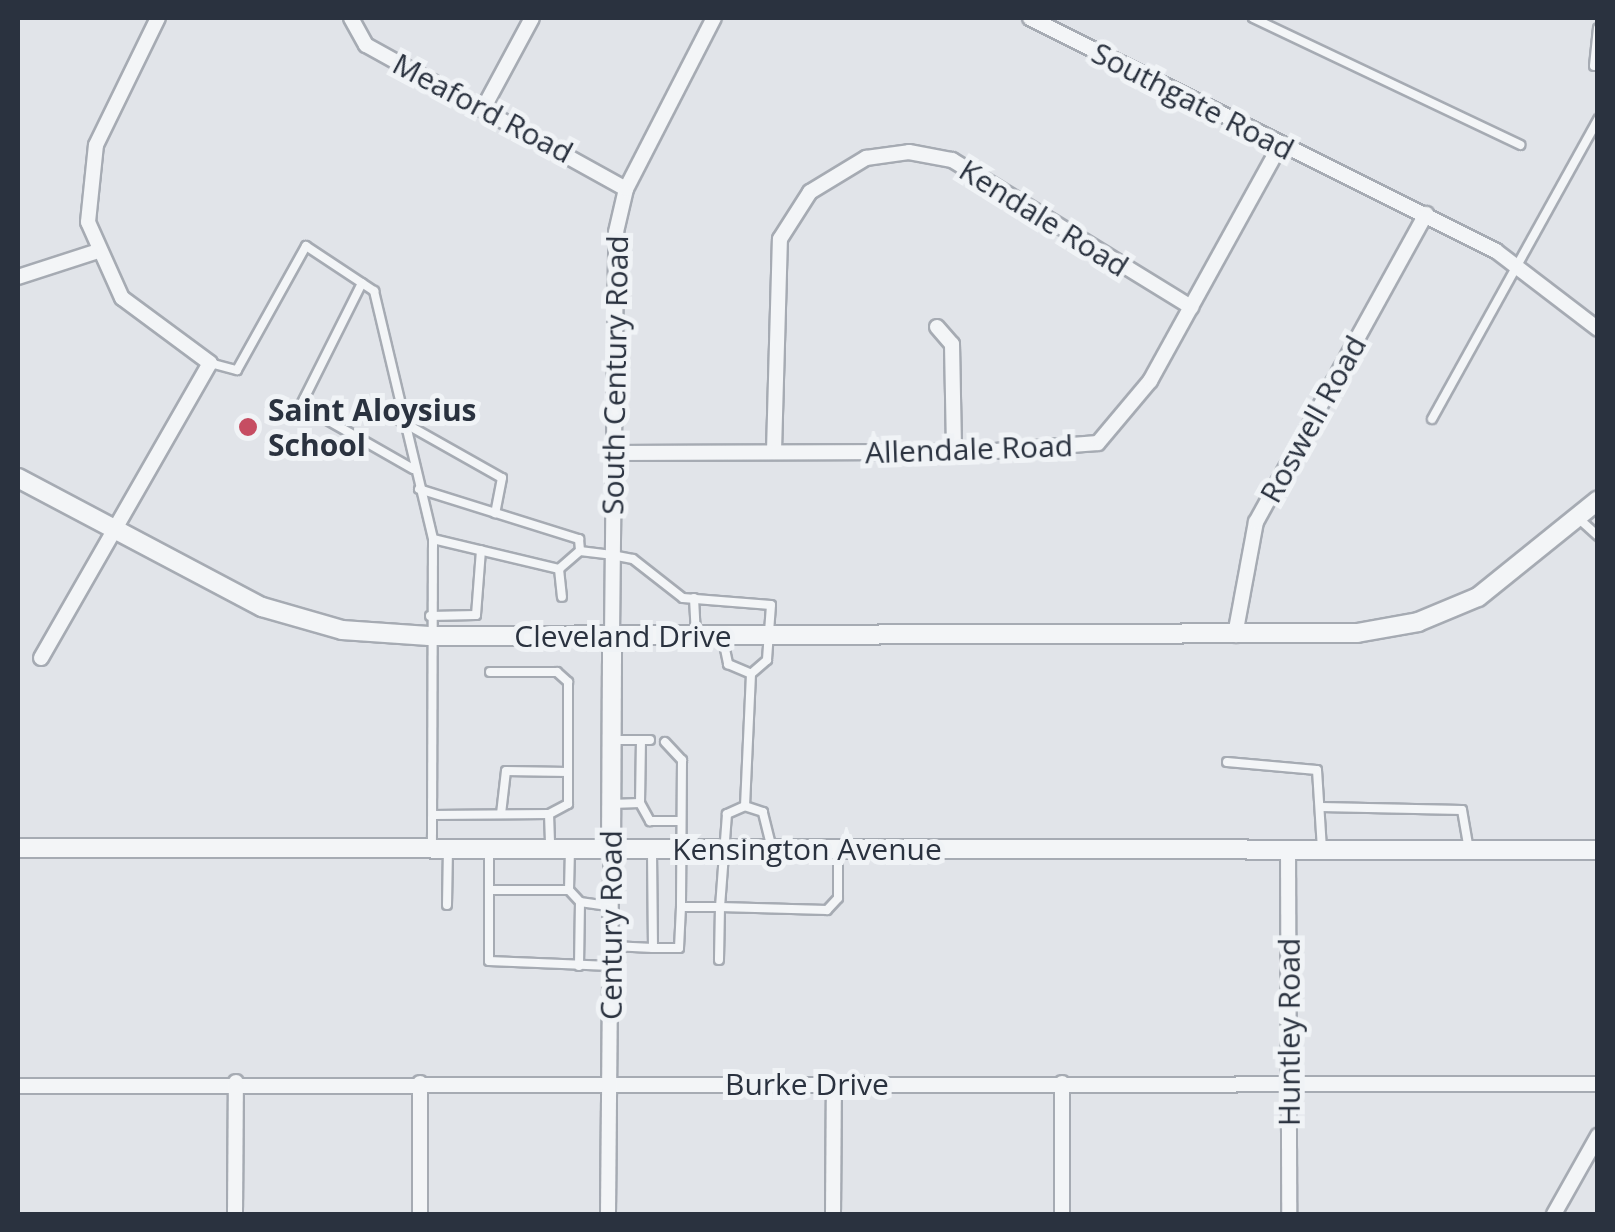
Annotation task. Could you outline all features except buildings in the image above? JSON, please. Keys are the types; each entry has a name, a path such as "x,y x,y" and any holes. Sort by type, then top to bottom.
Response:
{"street":[{"path":"41,658 210,363 141,318 95,252 86,196 96,145 158,18"},
{"name":"Meaford Road","path":"350,18 366,45 626,189"},
{"path":"484,109 532,18"},
{"name":"South Century Road","path":"612,636 612,261 626,189 714,18"},
{"name":"Southgate Road","path":"1030,18 1278,149 1335,165 1464,234 1513,261 1598,328"},
{"name":"Allendale Road","path":"612,453 1056,450 1109,438 1191,307 1278,149"},
{"name":"Kendale Road","path":"774,451 780,239 810,192 866,158 909,152 952,160 1191,307"},
{"name":"Roswell Road","path":"1236,634 1256,522 1426,214"},
{"path":"18,277 95,252"},
{"path":"936,327 952,344 954,452"},
{"name":"Cleveland Drive","path":"18,478 112,530 292,618 430,636 1357,633 1445,612 1507,578 1598,500"},
{"name":"Century Road","path":"608,1214 612,636"},
{"name":"Kensington Avenue","path":"18,848 1598,850"},
{"name":"Huntley Road","path":"1288,850 1289,1214"},
{"path":"235,1214 236,1082"},
{"name":"Burke Drive","path":"18,1086 236,1082 1598,1084"},
{"path":"420,1083 420,1214"},
{"path":"1062,1083 1062,1214"},
{"path":"834,1084 834,1214"},
{"path":"1554,1214 1598,1136"}],"lane":[{"path":"1253,18 1520,145"},
{"path":"1594,66 1598,28"},
{"path":"1432,418 1513,261 1598,119"},
{"path":"210,363 237,370 306,246 362,282 378,302 399,420 432,539 433,815 447,906"},
{"path":"362,282 301,404 413,469"},
{"path":"399,420 502,478 495,513"},
{"path":"418,489 580,539 580,550 559,569"},
{"path":"1578,518 1598,536"},
{"path":"432,539 559,569"},
{"path":"430,616 476,615 480,550"},
{"path":"580,550 612,555 694,598 761,600 776,614 767,660 750,674 745,806"},
{"path":"559,569 562,597"},
{"path":"694,598 696,636"},
{"path":"722,636 728,664 750,674"},
{"path":"433,815 550,814 568,804 564,677 490,672"},
{"path":"612,740 646,740 640,803 650,821 680,821"},
{"path":"612,946 680,948 682,760 666,742"},
{"path":"1227,762 1312,767 1320,807 1322,850"},
{"path":"501,814 506,771 568,772"},
{"path":"611,804 640,803"},
{"path":"719,960 724,818 745,806"},
{"path":"745,806 767,817 772,849"},
{"path":"1320,807 1462,810 1469,850"},
{"path":"550,814 550,849"},
{"path":"489,849 489,961 612,966"},
{"path":"570,849 569,890 580,902 612,906"},
{"path":"652,849 653,948"},
{"path":"681,907 828,910 838,898 838,849"},
{"path":"490,890 569,890"},
{"path":"578,966 580,902"}],"place":[{"name":"Saint Aloysius School","path":"248,427"}]}
